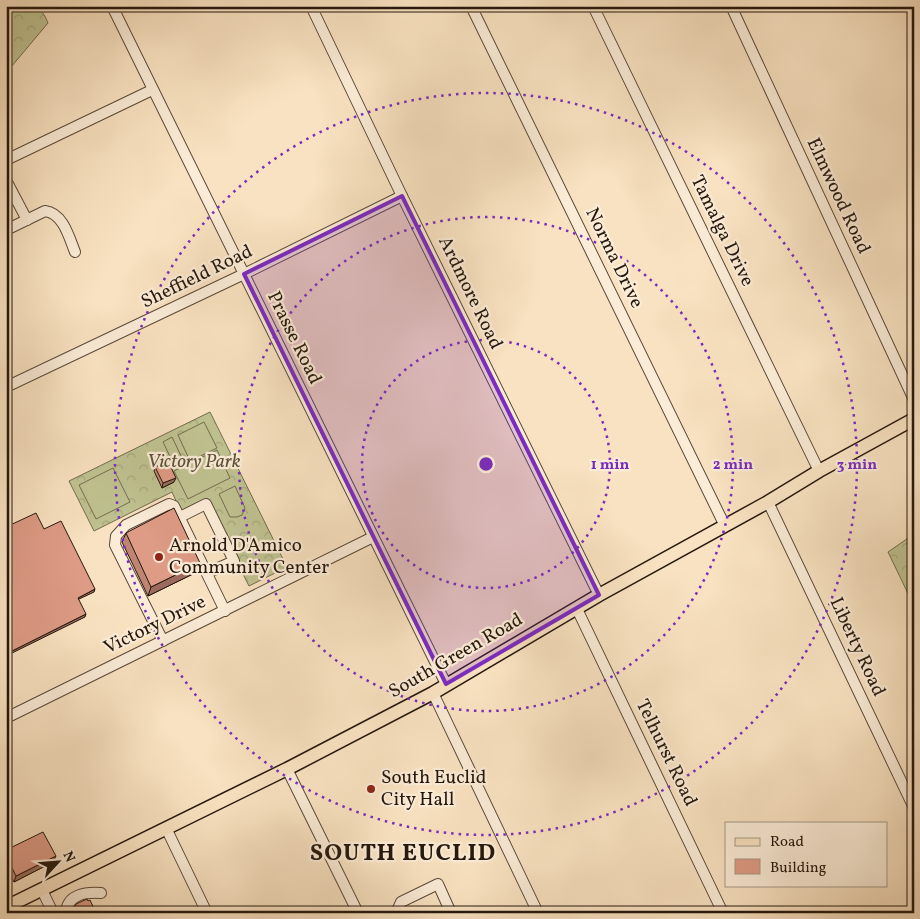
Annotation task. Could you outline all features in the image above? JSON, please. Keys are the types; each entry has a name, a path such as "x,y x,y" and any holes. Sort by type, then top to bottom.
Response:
{"main road":[{"name":"South Green Road","path":"6,907 287,769 433,693 599,595 914,419"}],"street":[{"name":"Prasse Road","path":"112,6 446,684"},
{"name":"Ardmore Road","path":"311,6 402,196 599,595"},
{"name":"Norma Drive","path":"471,6 725,526"},
{"name":"Tamalga Drive","path":"593,6 819,471"},
{"name":"Elmwood Road","path":"731,6 914,400"},
{"path":"912,6 914,11"},
{"path":"6,160 152,90"},
{"path":"6,180 26,220"},
{"name":"Sheffield Road","path":"6,387 244,274 402,196"},
{"path":"6,230 45,212 54,214 59,217 75,252"},
{"name":"Liberty Road","path":"768,502 914,808"},
{"path":"164,641 115,545 116,536 126,525 169,504 174,506 225,610"},
{"path":"180,517 206,504 234,562 207,574"},
{"name":"Victory Drive","path":"6,718 374,537"},
{"name":"Telhurst Road","path":"576,609 723,913"},
{"path":"433,693 538,913"},
{"path":"287,769 358,913"},
{"path":"166,828 207,913"},
{"path":"396,913 401,902 438,884 451,913"},
{"path":"42,890 53,913"},
{"path":"66,913 66,906 74,897 83,893 101,893"}],"highlighted area":[{"path":"402,196 599,595 446,684 244,274"}],"green space":[{"path":"6,6 32,6 41,11 48,23 6,73"},
{"name":"Victory Park","path":"210,412 287,567 249,586 206,500 181,512 172,492 94,531 69,481"},
{"path":"204,422 217,448 190,461 178,435"},
{"path":"172,437 183,460 174,465 163,442"},
{"path":"217,450 230,478 188,499 174,471"},
{"path":"113,468 130,502 96,519 79,485"},
{"path":"235,486 245,508 242,515 230,517 219,494"},
{"path":"914,534 914,606 888,552"}],"building":[{"path":"168,461 176,478 163,483 155,467"},
{"name":"Arnold D'Amico Community Center","path":"174,508 200,563 151,587 126,533"},
{"path":"36,513 44,529 61,521 95,589 78,598 86,614 6,654 6,527"},
{"path":"43,832 56,856 16,876 6,856 6,850"},
{"path":"87,899 88,901 90,900 96,913 73,913 76,904"}],"place":[{"name":"Arnold D'Amico Community Center","path":"159,557"},
{"name":"South Euclid City Hall","path":"371,789"}],"district":[{"name":"SOUTH EUCLID","path":"403,854"}]}
